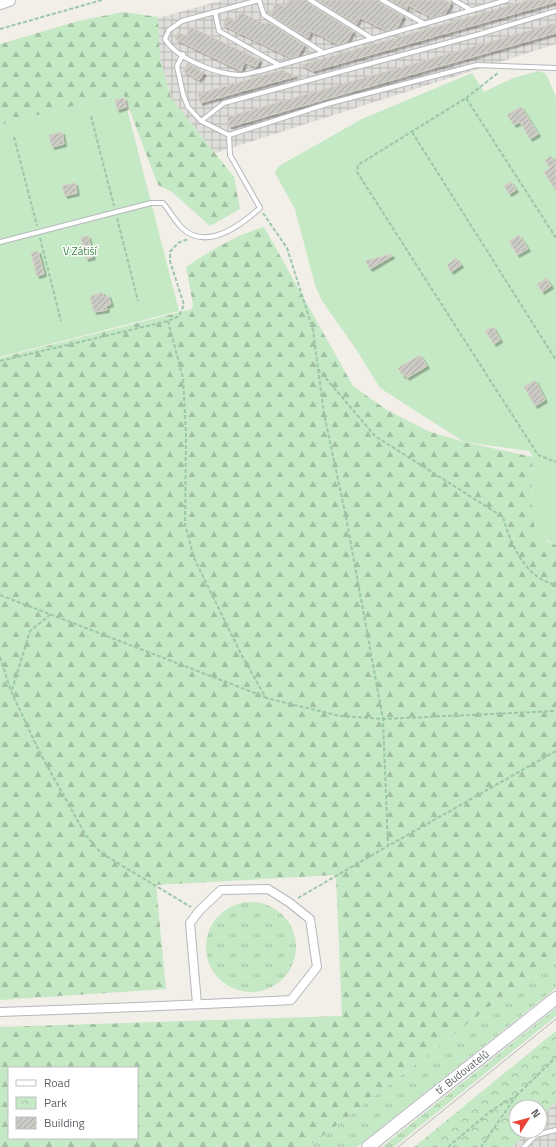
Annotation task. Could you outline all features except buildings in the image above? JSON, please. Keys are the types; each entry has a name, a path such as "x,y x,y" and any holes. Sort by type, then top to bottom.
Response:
{"street":[{"path":"0,3 9,0"},
{"path":"0,1012 197,1004 291,1000 317,967 310,919 290,903 268,889 221,890 199,911 190,923 197,1004"},
{"name":"tř. Budovatelů","path":"368,1147 556,998"}],"lane":[{"path":"324,53 264,15 259,0 182,21 169,30 165,39 169,46 197,64 219,72 239,75 260,71 279,65 324,53 507,0"},
{"path":"310,0 373,39"},
{"path":"382,0 425,24"},
{"path":"454,0 471,10"},
{"path":"201,122 224,103 480,34 556,11"},
{"path":"215,12 219,31 279,65"},
{"path":"182,54 177,66 182,94 188,107 201,122 229,134 327,104 477,65 555,69"},
{"path":"0,242 151,203 163,203 182,228 196,236 211,238 247,220 260,208 230,155 229,134"},
{"path":"524,1147 536,1135 556,1130"}],"path":[{"path":"0,29 102,0"},
{"path":"506,66 481,88 358,165 357,172 538,455 556,462"},
{"path":"466,98 556,238"},
{"path":"412,132 556,360"},
{"path":"260,208 286,248 313,330 324,414 346,517 384,719 388,846"},
{"path":"0,361 179,316 184,305 170,261 170,252 178,243 196,236"},
{"path":"168,320 183,378 186,434 185,524 194,558 242,656 266,698"},
{"path":"318,368 375,436 503,517 508,533 518,555 534,576 556,585"},
{"path":"0,595 266,698 340,716 384,719 556,711"},
{"path":"11,691 30,631 51,614"},
{"path":"0,657 11,691 39,751 85,834 101,853 199,911"},
{"path":"290,903 336,875 556,751"},
{"path":"481,1147 516,1096 556,1057"},
{"path":"448,1147 492,1110 516,1096"}],"shaded area":[{"path":"223,0 556,0 556,44 215,153 171,98 160,58 158,18"},
{"path":"556,1101 556,1147 512,1147 520,1139 548,1139 548,1110"}],"green space":[{"path":"123,12 158,17 160,58 171,98 234,177 240,209 210,226 172,192 158,185 123,93 0,125 0,44 78,21"},
{"path":"539,71 546,74 556,97 556,545 535,533 531,500 533,457 529,451 464,442 380,388 356,349 322,301 315,285 295,209 275,173 279,166 362,119 472,73 484,92 513,78"},
{"name":"V Zátiší","path":"123,93 179,311 0,357 0,125"},
{"path":"264,227 353,386 387,410 428,431 464,442 533,457 531,500 547,541 556,545 556,955 315,1142 302,1147 0,1147 0,1027 342,1016 336,875 156,885 166,989 0,1000 0,358 192,309 193,304 186,267 224,244"},
{"path":"251,902 268,906 283,915 292,930 296,947 292,964 283,979 268,988 251,992 234,988 219,979 210,964 206,947 210,930 219,915 234,906"},
{"path":"556,955 556,988 357,1147 302,1147 315,1142"},
{"path":"556,1008 556,1016 394,1147 382,1147"},
{"path":"556,1031 556,1101 548,1110 548,1099 508,1099 508,1139 520,1139 512,1147 414,1147"}],"tram line":[{"path":"398,1147 556,1019"}]}
